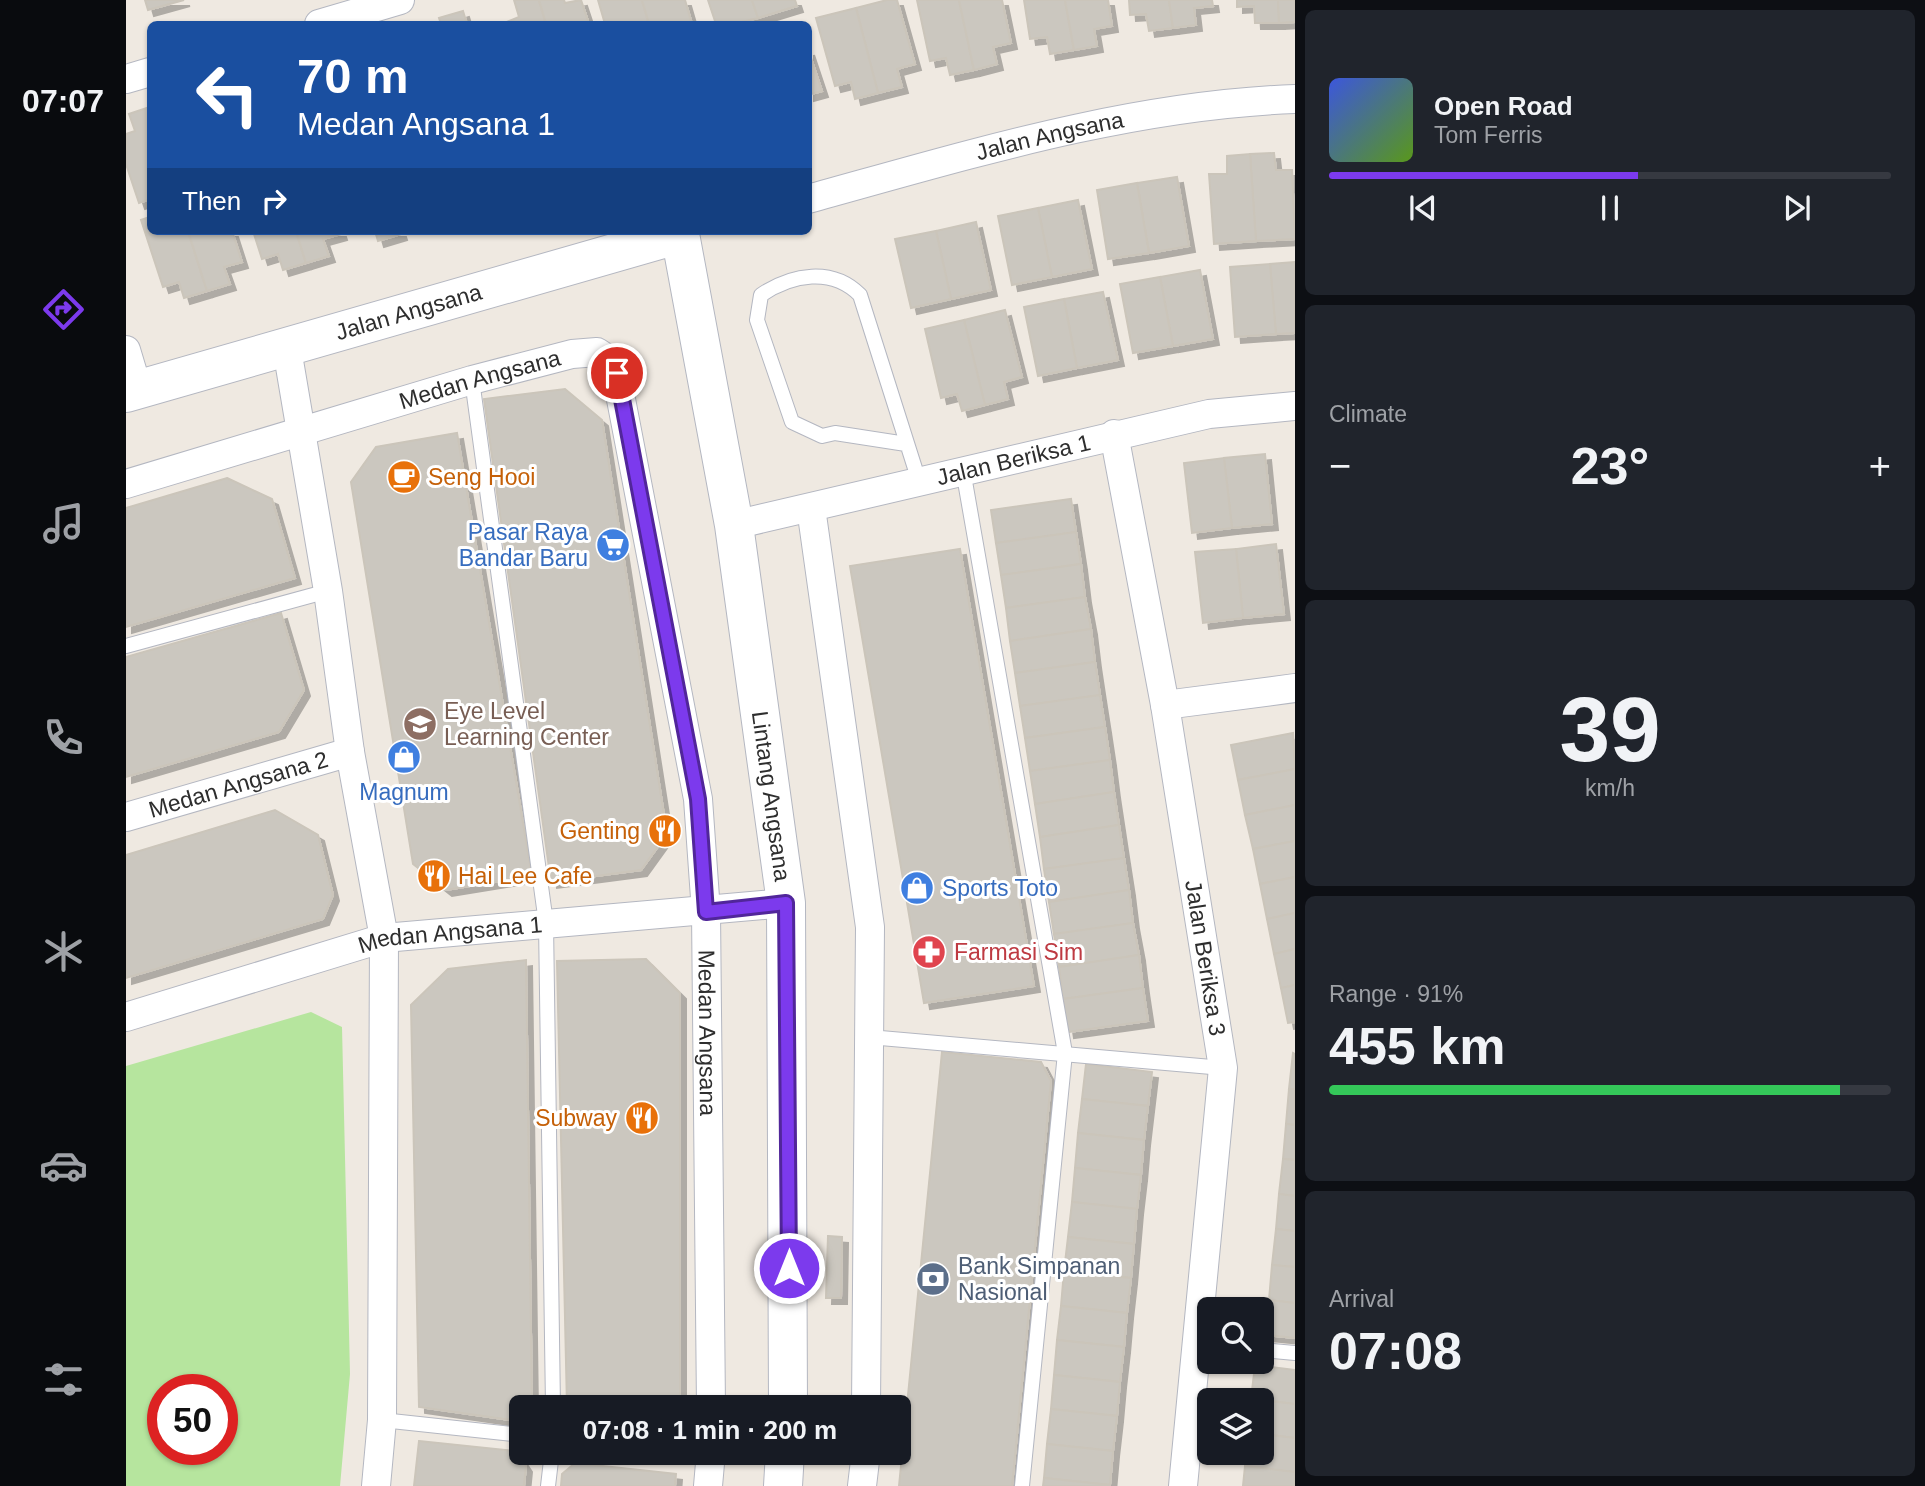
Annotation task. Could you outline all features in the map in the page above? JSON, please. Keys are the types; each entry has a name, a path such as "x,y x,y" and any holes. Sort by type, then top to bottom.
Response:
{"main road":[{"name":"Jalan Angsana","path":"132,392 675,235"},
{"name":"Lintang Angsana","path":"686,235 734,525 786,903 788,1395"},
{"path":"783,1486 784,1465"}],"street":[{"path":"328,21 400,0"},
{"path":"126,79 147,73"},
{"name":"Jalan Angsana","path":"812,198 947,160 1137,114 1295,99"},
{"path":"287,349 303,431 350,752 384,938 382,1420 376,1486"},
{"path":"126,350 132,392"},
{"name":"Medan Angsana","path":"126,484 472,380 587,351 606,356 614,363 698,799 706,912 711,1395"},
{"name":"Jalan Beriksa 1","path":"734,525 1114,434 1209,414 1295,406"},
{"name":"Jalan Beriksa 3","path":"1114,434 1165,705 1223,1068 1207,1297"},
{"path":"811,508 870,927 866,1395"},
{"path":"1165,705 1295,688"},
{"name":"Medan Angsana 2","path":"126,817 350,752"},
{"name":"Medan Angsana 1","path":"126,1017 384,938 786,903"},
{"name":"Jalan Beriksa 3","path":"1183,1486 1200,1374"},
{"path":"705,1465 708,1486"},
{"path":"862,1486 864,1465"}],"lane":[{"path":"906,444 835,433 822,436 792,422 757,320 761,295 778,283 824,276 846,281 860,295 919,481"},
{"path":"472,380 546,923 553,1395"},
{"path":"963,470 1065,1053 1022,1486"},
{"path":"126,646 328,591"},
{"path":"869,1037 1223,1068"},
{"path":"1274,1351 1295,1353"},
{"path":"382,1420 509,1434"},
{"path":"548,1486 550,1465"}],"green space":[{"path":"311,1012 342,1027 350,1374 340,1486 126,1486 126,1066"}],"building":[{"path":"145,0 184,0 148,10"},
{"path":"514,0 539,0 545,21 509,21 519,17"},
{"path":"539,0 564,0 565,3 581,0 588,21 545,21"},
{"path":"598,0 642,0 648,21 604,21"},
{"path":"642,0 685,0 691,21 648,21"},
{"path":"708,0 752,0 758,18 746,21 715,21"},
{"path":"752,0 795,0 797,6 758,18"},
{"path":"897,0 915,64 897,69 902,87 878,93 856,8"},
{"path":"917,0 959,0 974,70 950,75 946,58 930,61"},
{"path":"959,0 1002,0 1011,43 993,47 997,64 974,70"},
{"path":"1024,0 1065,0 1074,50 1050,54 1047,37 1030,39"},
{"path":"1065,0 1108,0 1112,26 1094,29 1097,46 1074,50"},
{"path":"1129,0 1169,0 1173,28 1149,31 1146,14 1130,15"},
{"path":"1169,0 1212,0 1213,6 1194,8 1196,25 1173,28"},
{"path":"1237,0 1278,0 1279,23 1255,23 1254,6 1237,7"},
{"path":"1278,0 1295,0 1295,22 1279,23"},
{"path":"856,8 878,93 855,99 851,82 835,86 816,18"},
{"path":"463,11 466,21 440,21 439,18"},
{"path":"812,61 822,91 812,94"},
{"path":"147,108 147,200 139,203 126,164 126,134 135,131 129,114"},
{"path":"1274,153 1276,170 1292,170 1295,239 1256,241 1250,154"},
{"path":"1250,154 1256,241 1214,244 1209,174 1227,174 1227,156"},
{"path":"1177,177 1189,246 1149,253 1137,183"},
{"path":"1137,183 1149,253 1108,259 1097,190"},
{"path":"1078,200 1092,269 1052,277 1038,208"},
{"path":"1038,208 1052,277 1012,285 998,216"},
{"path":"147,218 147,235 189,235 207,291 184,298 179,282 163,287 141,220"},
{"path":"976,222 991,290 951,299 936,231"},
{"path":"936,231 951,299 911,308 895,239"},
{"path":"189,235 233,235 242,262 224,267 230,284 207,291"},
{"path":"254,235 297,235 306,263 283,270 278,254 262,259"},
{"path":"297,235 337,235 323,239 329,256 306,263"},
{"path":"376,235 398,235 378,241"},
{"path":"1295,262 1295,333 1276,334 1270,264"},
{"path":"1270,264 1276,334 1235,337 1230,267"},
{"path":"1200,270 1213,339 1173,346 1160,277"},
{"path":"1160,277 1173,346 1133,353 1120,284"},
{"path":"1103,292 1118,360 1077,368 1064,299"},
{"path":"1064,299 1077,368 1038,376 1024,307"},
{"path":"1005,310 1022,377 1004,382 1008,399 985,405 964,320"},
{"path":"964,320 985,405 962,411 957,394 941,398 925,329"},
{"path":"565,389 602,420 667,834 641,870 551,882 484,399"},
{"path":"457,433 532,876 446,890 413,864 351,482 376,447"},
{"path":"1265,454 1272,524 1232,528 1224,458"},
{"path":"1224,458 1232,528 1192,533 1184,463"},
{"path":"227,478 272,499 295,578 126,627 126,508"},
{"path":"1071,499 1076,532 996,543 991,510"},
{"path":"1076,532 1081,564 1001,575 996,543"},
{"path":"1276,544 1284,614 1243,618 1236,549"},
{"path":"960,549 1034,986 924,1003 850,566"},
{"path":"1236,549 1243,618 1203,623 1195,552"},
{"path":"1081,564 1085,597 1006,608 1001,575"},
{"path":"1085,597 1091,629 1010,641 1006,608"},
{"path":"281,613 304,690 279,732 126,777 126,657"},
{"path":"1091,629 1095,662 1015,673 1010,641"},
{"path":"1095,662 1100,695 1020,706 1015,673"},
{"path":"1100,695 1105,727 1025,738 1020,706"},
{"path":"1105,727 1110,760 1030,771 1025,738"},
{"path":"1293,733 1295,769 1238,780 1231,745"},
{"path":"1110,760 1114,792 1035,804 1030,771"},
{"path":"1295,769 1295,805 1245,815 1238,780"},
{"path":"1114,792 1119,825 1040,837 1035,804"},
{"path":"1295,805 1295,841 1253,849 1245,815"},
{"path":"275,810 318,835 333,895 323,919 126,978 126,855"},
{"path":"1119,825 1124,858 1044,869 1040,837"},
{"path":"1295,841 1295,877 1260,884 1253,849"},
{"path":"1124,858 1129,890 1049,902 1044,869"},
{"path":"1295,877 1295,913 1267,919 1260,884"},
{"path":"1129,890 1133,923 1054,934 1049,902"},
{"path":"1295,913 1295,949 1274,954 1267,919"},
{"path":"1133,923 1139,955 1059,967 1054,934"},
{"path":"1295,949 1295,985 1281,988 1274,954"},
{"path":"1139,955 1143,988 1063,999 1059,967"},
{"path":"646,959 680,993 680,1395 567,1395 557,961"},
{"path":"526,960 532,1395 509,1395 509,1420 419,1407 411,1005 448,969"},
{"path":"1295,985 1295,1022 1288,1023 1281,988"},
{"path":"1143,988 1148,1021 1068,1032 1063,999"},
{"path":"942,1052 1041,1062 1051,1081 1012,1486 899,1486 901,1465 911,1465 911,1395 908,1395"},
{"path":"1293,1053 1295,1089 1289,1089"},
{"path":"1086,1064 1152,1072 1148,1106 1082,1099"},
{"path":"1289,1089 1295,1089 1295,1125 1286,1124"},
{"path":"1082,1099 1148,1106 1144,1140 1078,1133"},
{"path":"1286,1124 1295,1125 1295,1160 1283,1159"},
{"path":"1078,1133 1144,1140 1141,1175 1075,1168"},
{"path":"1283,1159 1295,1160 1295,1196 1279,1194"},
{"path":"1075,1168 1141,1175 1137,1209 1072,1202"},
{"path":"1279,1194 1295,1196 1295,1231 1276,1229"},
{"path":"1072,1202 1137,1209 1134,1244 1068,1237"},
{"path":"1276,1229 1295,1231 1295,1267 1272,1265"},
{"path":"828,1236 842,1237 841,1298 826,1298"},
{"path":"1068,1237 1134,1244 1131,1278 1064,1271"},
{"path":"1272,1265 1295,1267 1295,1303 1274,1301 1274,1297 1269,1297"},
{"path":"1064,1271 1131,1278 1127,1313 1061,1306"},
{"path":"1274,1301 1295,1303 1295,1338 1274,1336"},
{"path":"1061,1306 1127,1313 1124,1347 1057,1340"},
{"path":"1057,1340 1124,1347 1120,1382 1054,1375"},
{"path":"1274,1367 1295,1370 1295,1404 1274,1402 1274,1388 1252,1388 1254,1374 1274,1374"},
{"path":"1054,1375 1120,1382 1117,1416 1051,1409"},
{"path":"1274,1401 1295,1404 1295,1438 1274,1435"},
{"path":"1051,1409 1117,1416 1113,1451 1047,1444"},
{"path":"1274,1435 1295,1438 1295,1472 1245,1466 1274,1465"},
{"path":"419,1441 509,1450 509,1465 526,1466 524,1486 414,1486"},
{"path":"1047,1444 1113,1451 1110,1485 1044,1478"},
{"path":"573,1465 593,1465 676,1474 675,1486 561,1486 562,1474"},
{"path":"1245,1466 1295,1472 1295,1486 1243,1486"},
{"path":"1044,1478 1110,1485 1110,1486 1043,1486"}],"place":[{"name":"Seng Hooi","path":"404,477"},
{"name":"Pasar Raya Bandar Baru","path":"613,545"},
{"name":"Eye Level Learning Center","path":"420,724"},
{"name":"Magnum","path":"404,757"},
{"name":"Genting","path":"665,831"},
{"name":"Hai Lee Cafe","path":"434,876"},
{"name":"Sports Toto","path":"917,888"},
{"name":"Farmasi Sim","path":"929,952"},
{"name":"Subway","path":"642,1118"},
{"name":"Bank Simpanan Nasional","path":"933,1279"}],"route":[{"path":"617,373 698,799 706,912 786,903 789,1268"}]}
